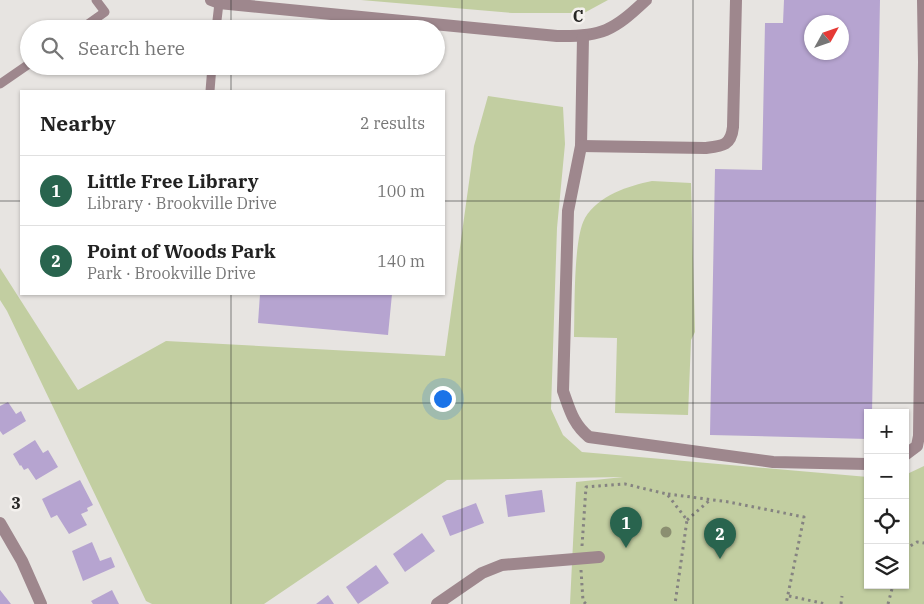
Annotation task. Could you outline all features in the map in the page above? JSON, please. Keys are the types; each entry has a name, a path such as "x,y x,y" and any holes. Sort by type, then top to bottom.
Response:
{"street":[{"path":"445,25 583,37 606,31 630,15 646,0"},
{"path":"581,146 705,148 720,146 729,142 733,127 736,0"},
{"path":"906,454 917,446 919,436 924,62 922,0"},
{"path":"215,1 400,20"},
{"path":"583,37 581,146 568,211 564,391 572,416 579,429 589,437 773,462 864,464"},
{"path":"0,523 22,561 41,604"},
{"path":"437,604 482,573 502,565 599,557"}],"lane":[{"path":"94,20 105,12 96,0"},
{"path":"215,1 216,20"},
{"path":"0,84 20,70"},
{"path":"210,90 211,75"}],"path":[{"path":"586,604 583,600 581,559 586,487 625,484 667,494 804,516 786,604"},
{"path":"667,494 687,520"},
{"path":"675,604 687,520 710,500"},
{"path":"909,547 917,542 924,543"},
{"path":"888,604 892,589"},
{"path":"789,596 826,604"},
{"path":"841,604 842,596"}],"green space":[{"path":"361,0 608,0 584,13 512,13"},
{"path":"488,96 563,107 565,144 557,228 551,409 563,435 582,452 864,477 864,589 909,589 909,473 924,466 924,604 570,604 576,482 623,477 447,480 264,604 152,604 146,601 0,300 0,268 78,390 166,341 445,356 474,146"},
{"path":"652,181 691,183 695,332 691,340 688,415 615,413 617,338 574,337 578,242 585,218 598,203 615,193"}],"building":[{"path":"784,0 880,0 872,409 864,409 864,439 710,435 715,169 762,170 765,23 783,23"},
{"path":"260,295 392,295 388,335 258,323"},
{"path":"8,402 16,414 21,411 26,421 3,435 0,431 0,406"},
{"path":"35,440 43,453 48,450 58,467 36,480 28,468 24,470 20,466 13,454"},
{"path":"80,480 93,505 87,508 88,511 81,514 87,525 69,534 57,515 51,518 42,499"},
{"path":"542,490 545,512 508,517 505,495"},
{"path":"476,503 484,523 450,536 442,516"},
{"path":"422,533 435,551 405,572 393,554"},
{"path":"92,542 100,561 111,557 115,567 83,581 72,551"},
{"path":"376,565 389,583 358,604 346,587"},
{"path":"0,590 11,604 0,604"},
{"path":"112,590 119,604 93,604 91,601"},
{"path":"328,595 334,604 316,604"}],"place":[{"name":"Little Free Library","path":"626,548"},
{"name":"Point of Woods Park","path":"720,559"}]}
